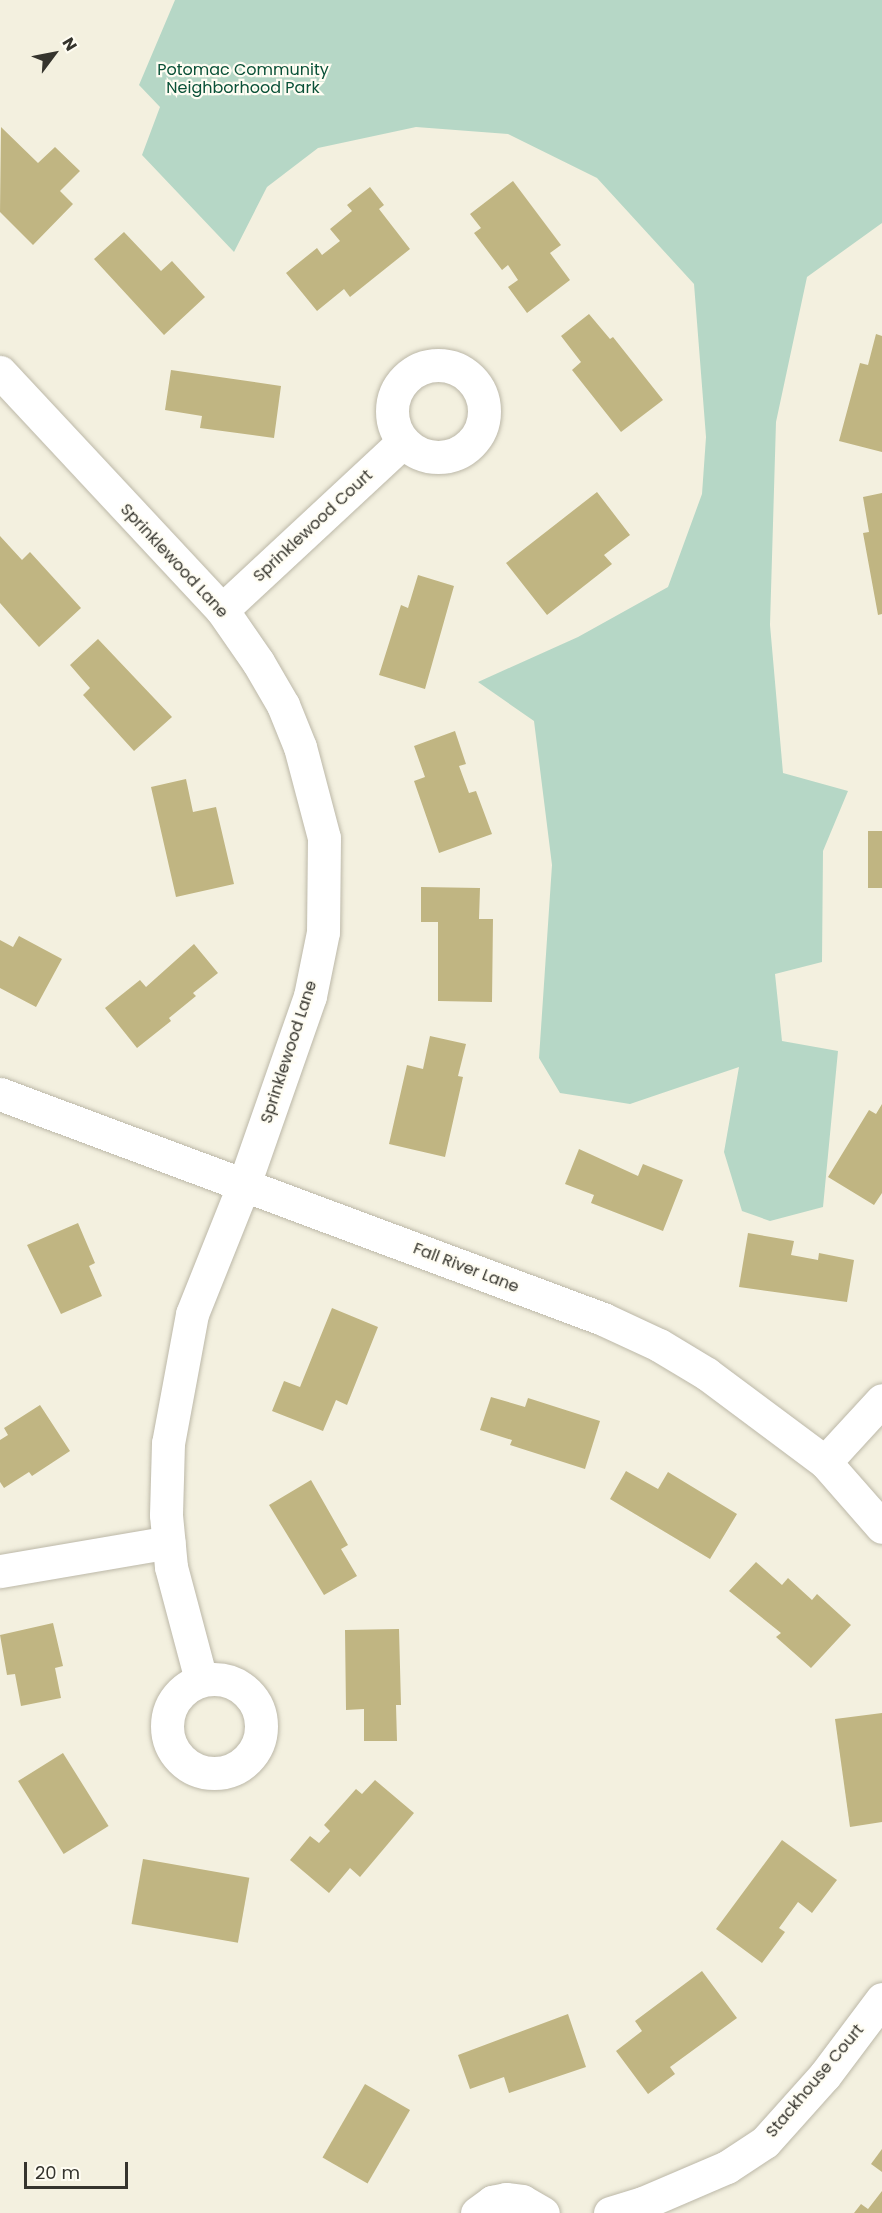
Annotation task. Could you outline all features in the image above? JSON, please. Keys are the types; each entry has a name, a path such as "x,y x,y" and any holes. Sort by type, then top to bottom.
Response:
{"street":[{"name":"Sprinklewood Lane","path":"0,372 222,610 283,705 300,747 324,838 323,932 310,996 244,1184 192,1314 168,1443 171,1567 201,1680"},
{"name":"Sprinklewood Court","path":"222,610 403,442"},
{"name":"Fall River Lane","path":"0,1094 603,1319 659,1345 707,1374 825,1462 882,1527"},
{"path":"825,1462 882,1400"},
{"path":"0,1571 169,1542"},
{"name":"Stackhouse Court","path":"610,2213 643,2203 727,2167 765,2142 825,2074 882,1999"},
{"path":"477,2213 492,2202 506,2199 522,2201 543,2213"}],"green space":[{"name":"Potomac Community Neighborhood Park","path":"175,0 882,0 882,223 807,277 776,422 770,625 783,773 848,791 823,851 822,962 775,974 782,1041 838,1051 823,1207 770,1221 742,1211 724,1152 739,1067 630,1104 560,1093 539,1058 552,865 534,721 478,682 578,637 668,587 702,494 706,437 694,284 597,178 508,134 416,127 318,148 267,187 234,252 142,155 160,107 139,85"}],"building":[{"path":"1,127 38,163 55,147 80,171 60,191 73,204 33,245 0,212"},
{"path":"513,181 561,245 550,253 570,280 527,313 508,287 518,280 508,265 502,270 474,233 481,228 470,214"},
{"path":"370,187 384,205 379,209 410,249 350,297 344,289 317,311 286,273 317,248 322,255 340,241 330,229 352,211 347,205"},
{"path":"124,232 161,271 172,261 205,297 164,335 94,259"},
{"path":"589,314 610,339 613,337 663,400 621,432 572,370 581,362 561,336"},
{"path":"876,334 882,336 882,452 839,441 860,363 868,365"},
{"path":"171,370 281,386 274,438 200,428 202,416 165,410"},
{"path":"597,492 630,535 604,555 612,564 547,615 506,563"},
{"path":"882,493 882,614 878,615 863,533 869,532 863,497"},
{"path":"0,536 22,560 30,552 81,608 39,647 0,603"},
{"path":"418,575 454,586 425,689 379,675 401,605 408,608"},
{"path":"98,639 172,717 134,751 83,695 90,688 70,665"},
{"path":"455,731 466,764 459,766 469,793 476,791 492,834 439,853 414,781 425,777 414,746"},
{"path":"186,779 193,812 216,807 234,884 176,897 151,787"},
{"path":"868,831 882,831 882,888 868,888"},
{"path":"421,887 480,888 479,919 493,919 492,1002 438,1001 438,922 421,922"},
{"path":"19,936 62,959 36,1007 0,988 0,940 13,947"},
{"path":"194,944 218,973 193,993 196,996 169,1018 171,1021 137,1048 105,1008 140,980 146,987"},
{"path":"430,1036 466,1044 458,1076 463,1077 445,1157 389,1144 407,1065 423,1069"},
{"path":"882,1104 882,1193 874,1205 828,1177 869,1110 876,1114"},
{"path":"579,1149 638,1176 643,1164 683,1180 663,1231 591,1203 594,1195 565,1184"},
{"path":"78,1223 95,1263 89,1266 102,1296 61,1314 27,1245"},
{"path":"748,1233 794,1241 791,1255 818,1260 819,1253 854,1260 847,1302 739,1287"},
{"path":"332,1308 378,1327 347,1405 336,1400 323,1431 272,1411 284,1381 300,1387"},
{"path":"491,1397 525,1407 528,1398 600,1421 585,1469 510,1445 512,1440 480,1430"},
{"path":"40,1405 70,1451 32,1476 29,1472 4,1488 0,1482 0,1440 8,1435 4,1428"},
{"path":"626,1471 658,1489 668,1472 737,1514 710,1559 610,1499"},
{"path":"311,1480 348,1545 341,1549 357,1576 324,1595 269,1505"},
{"path":"756,1562 782,1585 788,1578 812,1600 817,1594 851,1625 811,1668 776,1637 781,1633 729,1591"},
{"path":"53,1623 63,1666 55,1668 61,1698 21,1706 15,1674 7,1675 0,1635"},
{"path":"399,1629 401,1705 396,1705 397,1741 364,1741 364,1709 346,1710 345,1630"},
{"path":"882,1713 882,1822 850,1827 835,1719"},
{"path":"63,1753 109,1826 64,1854 18,1781"},
{"path":"375,1780 414,1813 360,1877 350,1868 329,1893 290,1860 310,1836 319,1843 330,1831 324,1825 356,1789 362,1794"},
{"path":"782,1840 837,1880 812,1913 798,1902 779,1928 785,1932 762,1963 716,1929"},
{"path":"143,1859 249,1878 238,1943 132,1924"},
{"path":"702,1971 737,2018 670,2067 675,2074 648,2094 616,2051 642,2031 635,2021"},
{"path":"568,2014 586,2067 509,2093 504,2077 470,2089 458,2055"},
{"path":"365,2084 410,2110 368,2184 322,2158"},
{"path":"882,2149 882,2172 871,2164"},
{"path":"882,2191 882,2213 854,2213 861,2204 868,2209"}]}
